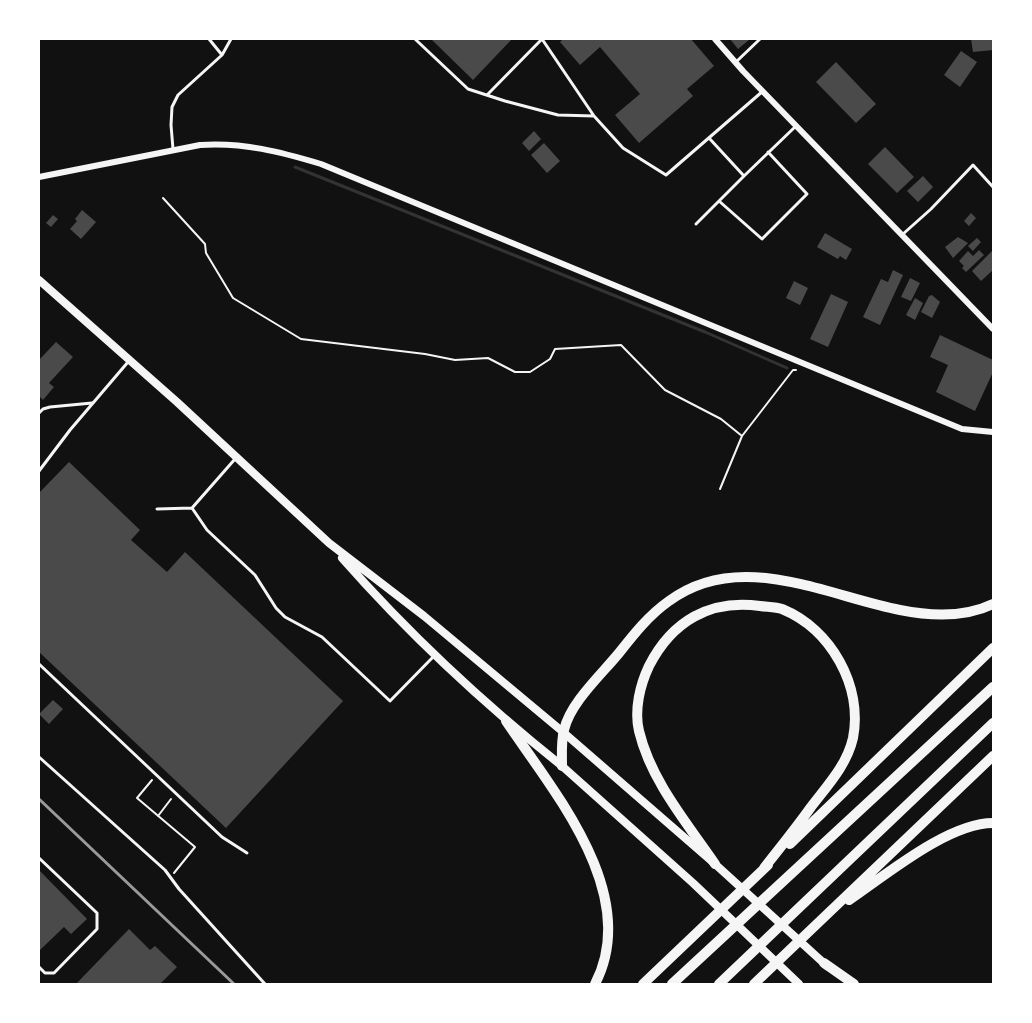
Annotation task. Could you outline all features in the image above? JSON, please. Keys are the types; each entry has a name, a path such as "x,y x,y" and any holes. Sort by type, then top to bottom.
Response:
{"highway":[{"path":"562,766 563,732 569,713 642,625 669,601 698,584 738,575 775,578 921,615 956,614 993,604"},
{"path":"715,864 656,776 638,728 638,708 644,676 655,654 668,636 702,612 742,603 781,609 801,620 825,639 846,671 855,708 852,739 840,769 764,868"},
{"path":"643,984 993,648"},
{"path":"672,984 993,687"},
{"path":"506,721 554,789 581,834 599,872 607,910 607,934 604,957 595,984"},
{"path":"719,984 993,723"},
{"path":"754,984 993,756"},
{"path":"824,917 921,851 952,833 986,823 993,824"},
{"path":"824,963 854,984"}],"main road":[{"path":"563,732 715,864 844,984"},
{"path":"562,766 693,883 799,984"}],"street":[{"path":"715,39 762,91 993,329"},
{"path":"39,177 173,150 222,144 254,146 321,164 962,429 993,432"},
{"path":"39,280 130,360 329,543 424,616 563,732"},
{"path":"329,543 376,596 436,655 506,721 562,766"}],"lane":[{"path":"209,39 222,55"},
{"path":"173,150 172,107 178,95 222,55 231,39"},
{"path":"415,39 468,89 558,115 594,116"},
{"path":"487,95 542,39 594,116 623,148 666,175 762,91"},
{"path":"735,62 760,39"},
{"path":"696,224 796,125"},
{"path":"709,138 744,176"},
{"path":"718,201 762,239 807,194 768,152"},
{"path":"902,235 931,209 973,165 993,187"},
{"path":"39,471 130,360"},
{"path":"39,413 50,407 93,403"},
{"path":"158,509 192,508 237,458"},
{"path":"192,508 207,530 255,574 276,608 285,617 322,637 390,701 436,655"},
{"path":"39,664 222,837 247,853"},
{"path":"39,757 165,870 265,984"},
{"path":"39,858 97,913 97,929 54,973 45,973 39,967"}],"path":[{"path":"163,198 205,244 206,253 233,298 301,339 425,354 455,360 488,358 515,372 530,372 550,359 555,349 621,345 664,390 721,419 741,436"},
{"path":"720,489 741,436 793,370 814,368"},
{"path":"156,775 137,798 195,847 170,877"},
{"path":"158,816 175,793"}],"building":[{"path":"431,39 512,39 473,80"},
{"path":"563,39 691,39 714,66 687,89 693,96 639,143 615,115 640,94 600,47 580,65 560,42"},
{"path":"730,39 750,39 738,49"},
{"path":"971,39 993,39 993,50 973,52"},
{"path":"961,51 977,62 960,87 944,75"},
{"path":"836,62 876,104 856,123 816,82"},
{"path":"534,131 541,139 529,151 522,143"},
{"path":"544,143 560,161 547,173 531,155"},
{"path":"885,147 914,177 897,193 868,164"},
{"path":"923,176 933,187 918,202 907,191"},
{"path":"82,210 96,222 81,239 70,229"},
{"path":"971,213 976,218 969,226 964,221"},
{"path":"53,215 58,219 51,227 46,223"},
{"path":"825,233 852,249 846,260 840,256 838,259 817,247"},
{"path":"958,237 968,243 953,258 945,247"},
{"path":"977,238 981,242 973,251 968,246"},
{"path":"979,250 984,255 966,272 959,261 968,251 973,256"},
{"path":"993,250 993,270 981,281 972,271"},
{"path":"893,270 903,275 880,325 863,317 881,279 888,282"},
{"path":"910,278 920,283 911,301 901,297"},
{"path":"794,281 808,288 800,305 786,298"},
{"path":"831,294 848,302 828,347 810,339"},
{"path":"932,295 940,302 932,318 921,312 929,296"},
{"path":"915,298 923,303 915,320 906,315"},
{"path":"940,335 993,360 993,372 975,411 936,392 948,365 930,357"},
{"path":"56,342 73,357 49,383 54,387 43,400 39,396 39,360"},
{"path":"69,462 140,530 131,540 167,572 185,552 343,701 226,828 39,652 39,493"},
{"path":"53,700 63,709 49,724 39,714"},
{"path":"39,870 87,919 71,934 64,927 39,951"},
{"path":"129,929 150,950 155,946 177,967 160,984 76,984"}],"waterway":[{"path":"295,167 705,332 787,368"}],"railway":[{"path":"39,799 234,984"}]}
